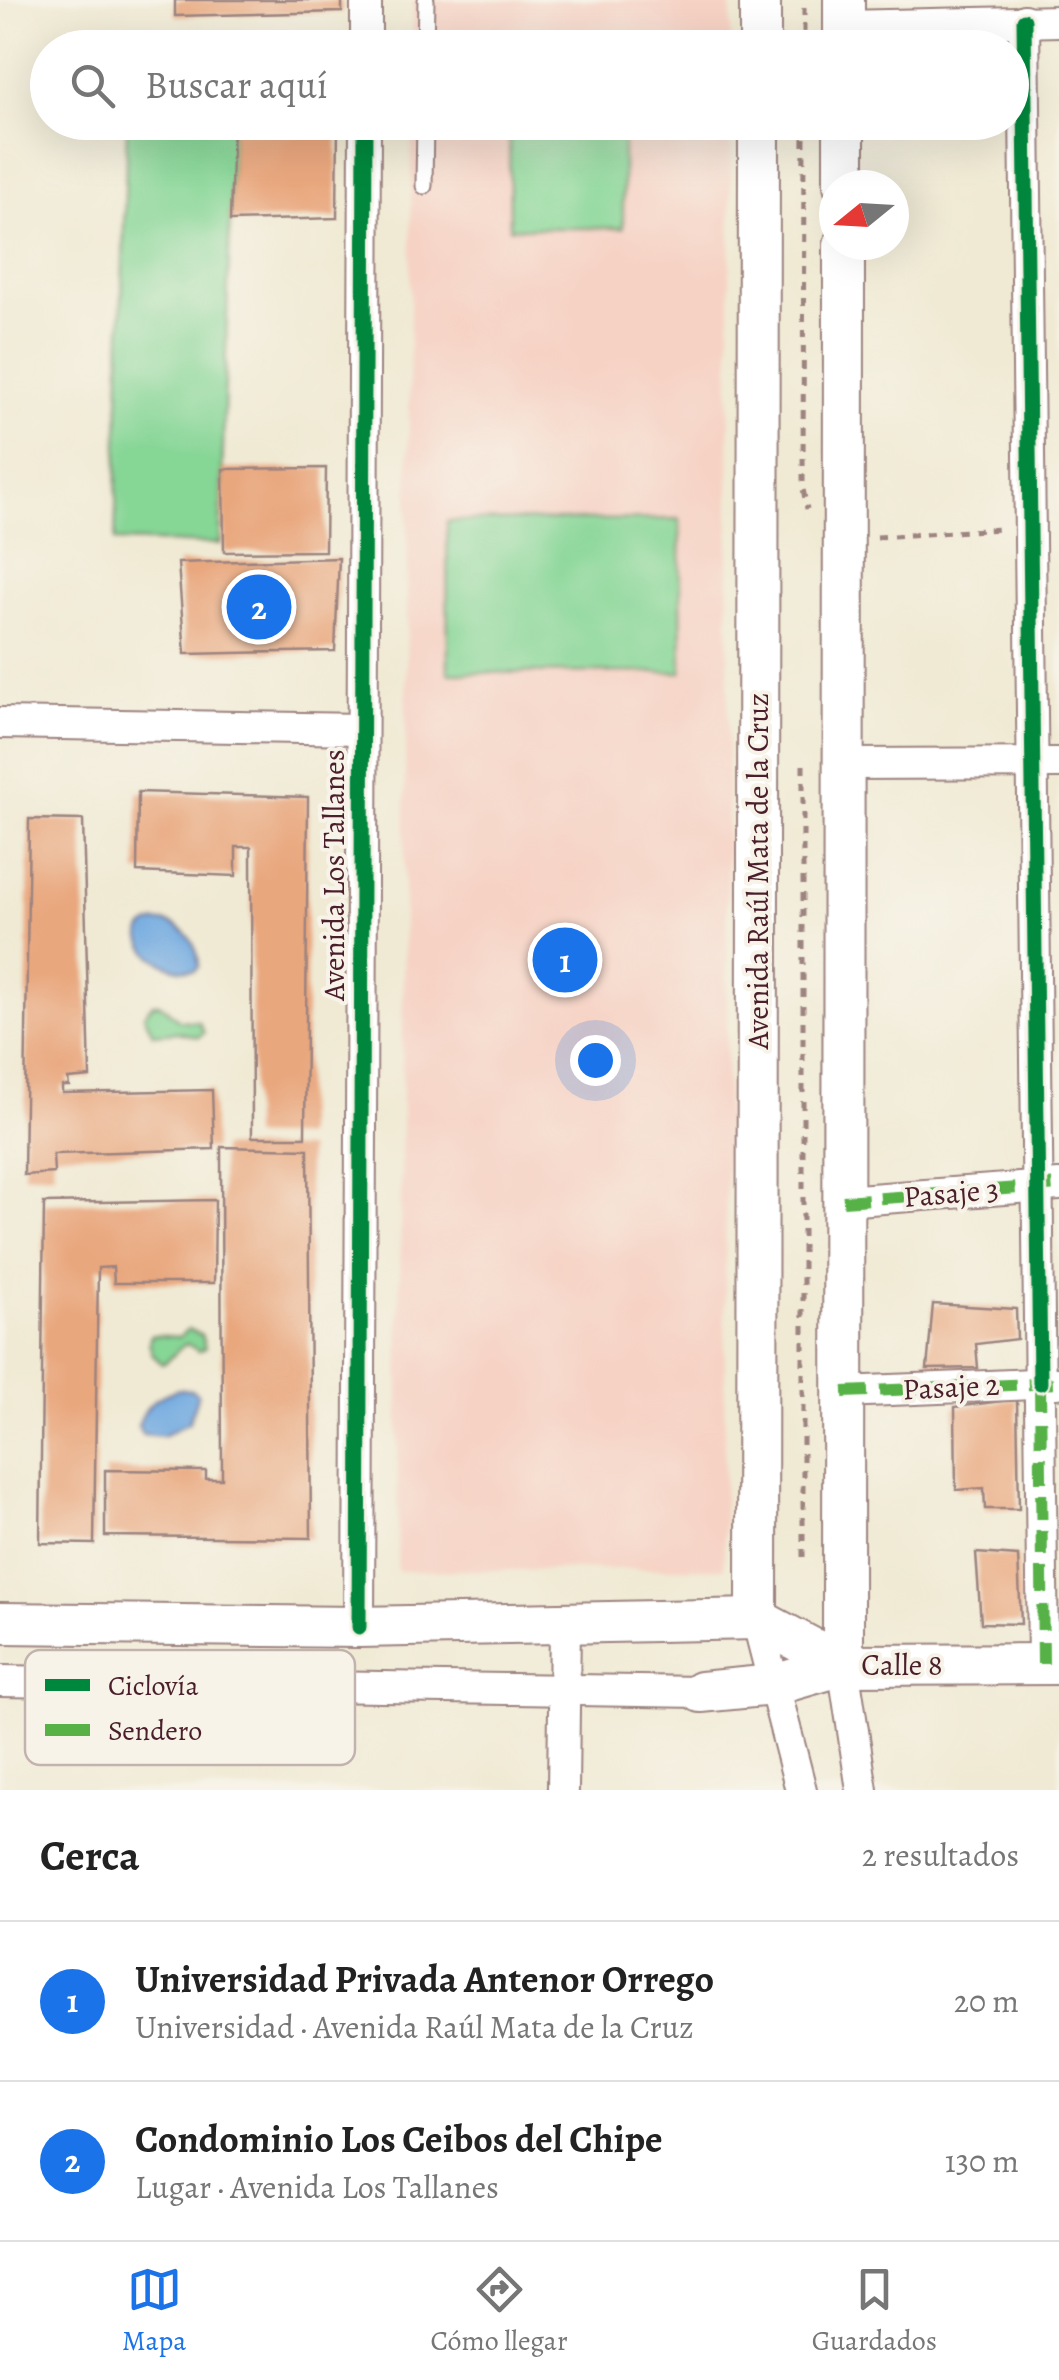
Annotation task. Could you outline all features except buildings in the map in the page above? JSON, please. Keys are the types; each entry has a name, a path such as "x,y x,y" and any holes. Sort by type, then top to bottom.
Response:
{"main road":[{"path":"760,0 760,30"},
{"name":"Avenida Raúl Mata de la Cruz","path":"756,1619 760,140"},
{"path":"844,140 844,170"},
{"path":"701,1692 774,1684 843,1665 844,260"},
{"path":"0,1623 360,1627 756,1619"},
{"name":"Calle 8","path":"756,1619 843,1665 1051,1664"}],"street":[{"path":"366,0 366,30"},
{"path":"1024,20 1024,30"},
{"path":"844,25 1059,21"},
{"name":"Avenida Los Tallanes","path":"360,1627 366,140"},
{"path":"1029,140 1044,527 1051,1664"},
{"path":"0,724 362,729"},
{"path":"844,764 1046,764"},
{"name":"Pasaje 3","path":"843,1201 1048,1186"},
{"name":"Pasaje 2","path":"843,1392 1049,1383"},
{"path":"756,1619 800,1790"},
{"path":"563,1790 565,1623"},
{"path":"843,1665 862,1790"},
{"path":"0,1681 25,1681"},
{"path":"355,1687 701,1692"}],"lane":[{"path":"425,30 426,0"},
{"path":"424,186 425,140"}],"path":[{"path":"804,0 804,30"},
{"path":"844,539 1044,527"},
{"path":"803,764 804,1563"},
{"path":"756,1524 804,1522"}],"shaded area":[{"path":"413,0 731,0 731,30 412,30"},
{"path":"412,140 731,140 724,1568 397,1571"}],"green space":[{"path":"127,140 232,140 220,544 115,541"},
{"path":"509,140 623,140 623,228 510,228"},
{"path":"680,519 682,672 448,673 447,521"},
{"path":"153,1004 160,1004 179,1020 199,1022 204,1033 198,1037 179,1032 153,1034 144,1015"},
{"path":"188,1329 201,1335 205,1348 199,1351 187,1344 162,1364 153,1355 151,1335 179,1337"}],"water":[{"path":"164,922 179,928 194,944 199,966 195,970 164,964 145,947 143,930 150,924"},
{"path":"179,1389 198,1394 189,1422 163,1436 142,1434 138,1426 148,1406"}],"marked path":[{"path":"843,1201 1059,1185"},
{"path":"1040,1383 1043,1664"},
{"path":"843,1392 1059,1383"}],"cycle path":[{"path":"1024,20 1024,30"},
{"path":"359,1627 365,140"},
{"path":"1025,140 1040,1383"}],"place":[{"name":"Condominio Los Ceibos del Chipe","path":"259,607"},
{"name":"Universidad Privada Antenor Orrego","path":"565,960"}]}
